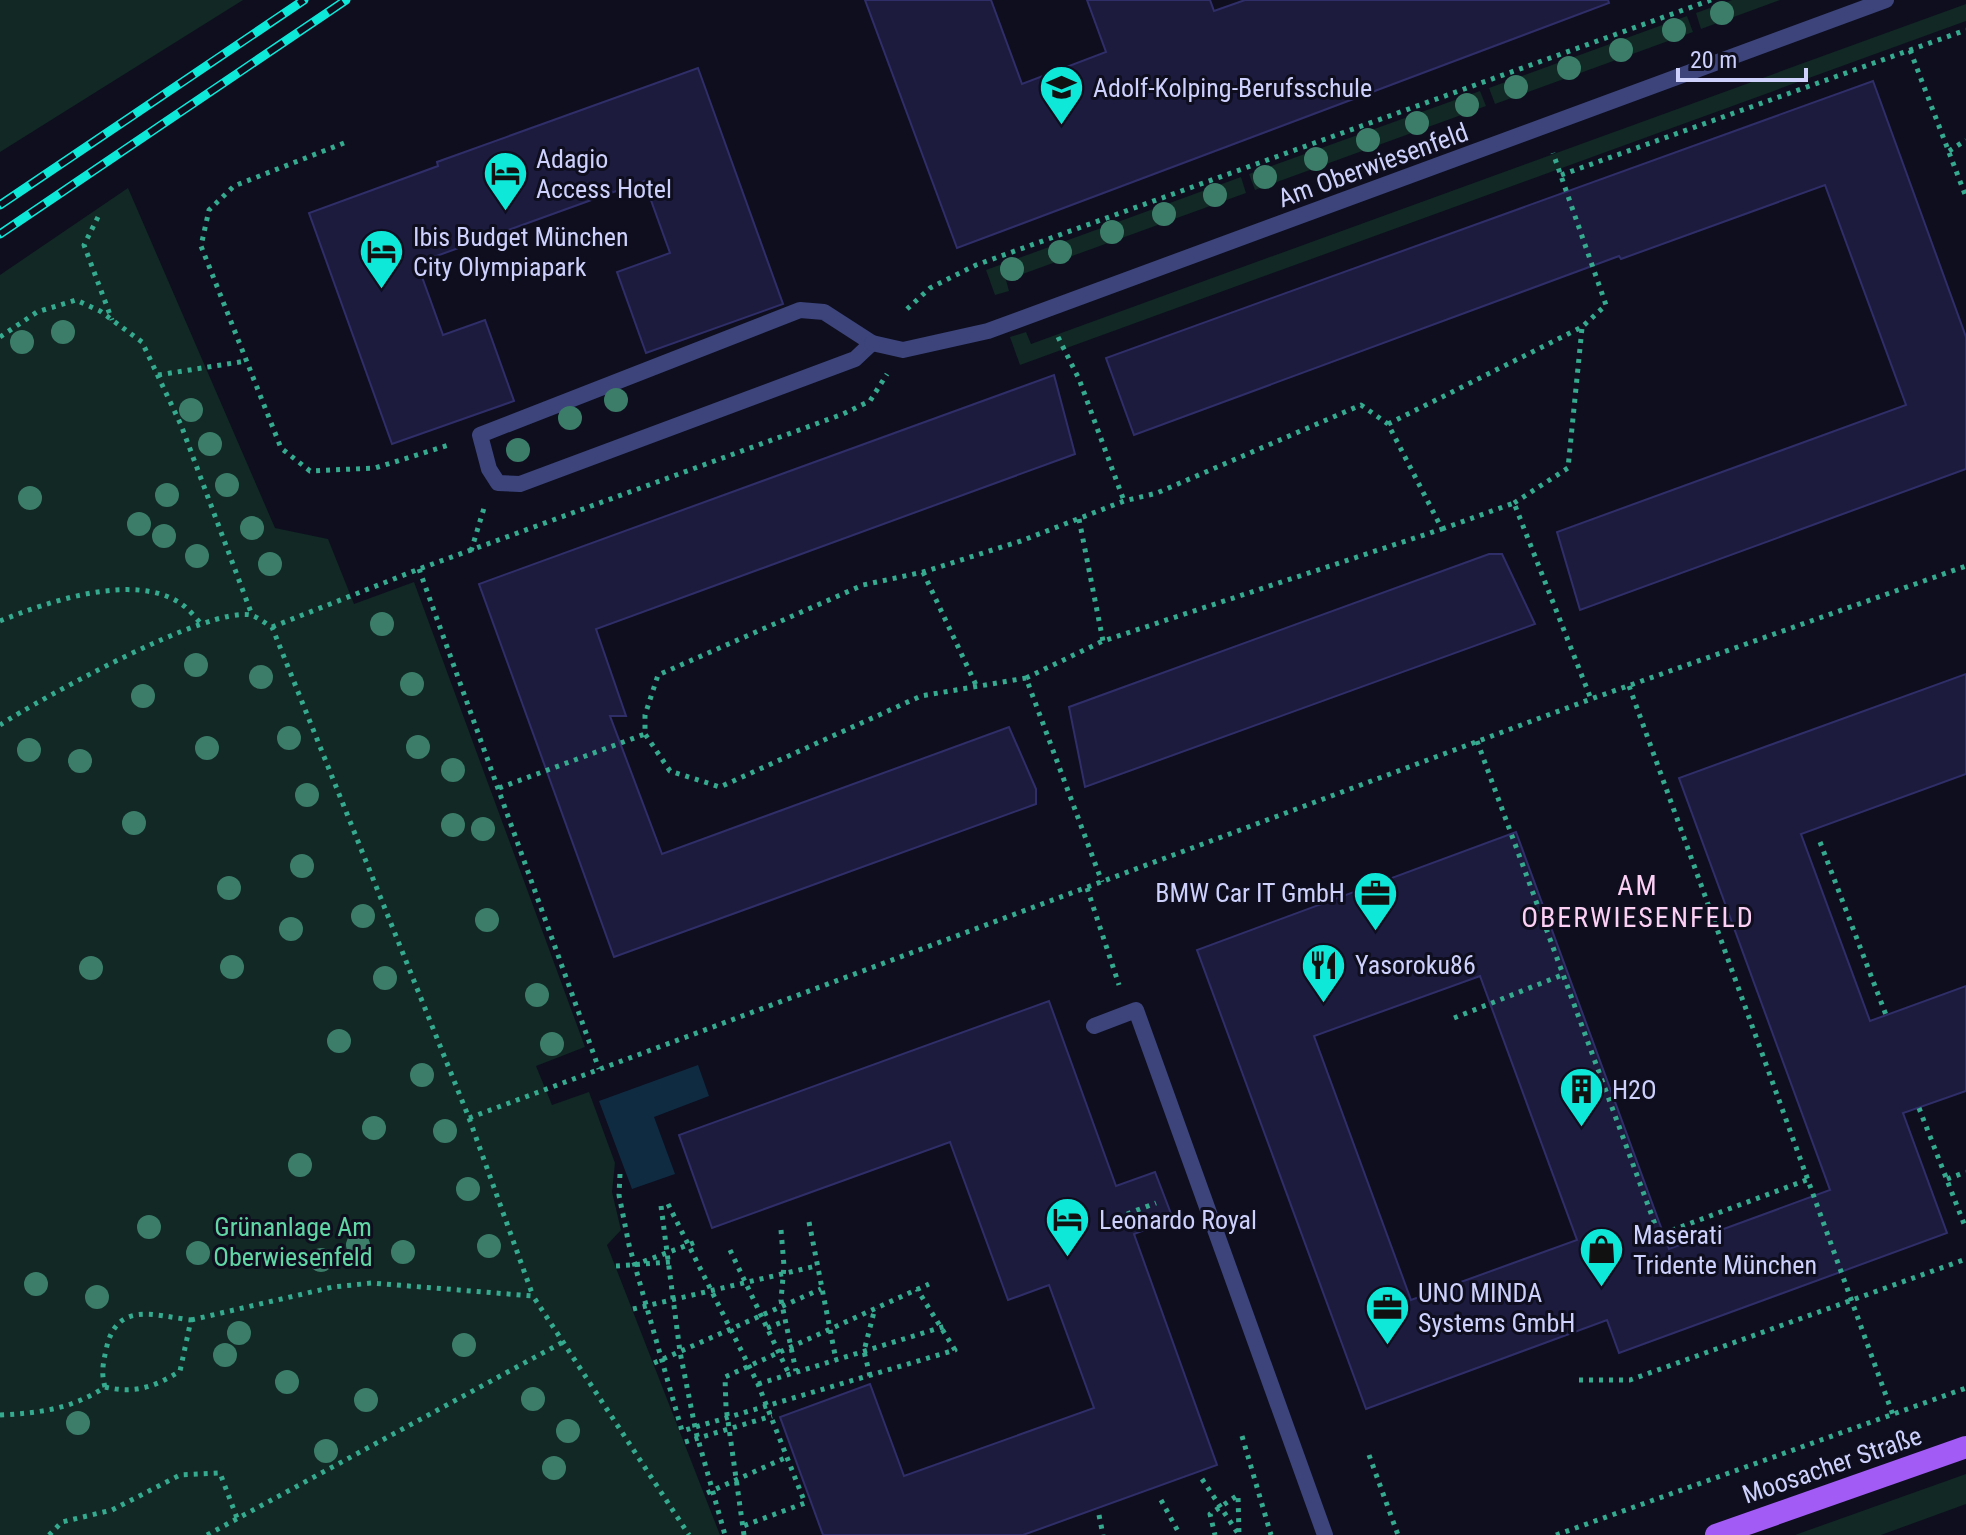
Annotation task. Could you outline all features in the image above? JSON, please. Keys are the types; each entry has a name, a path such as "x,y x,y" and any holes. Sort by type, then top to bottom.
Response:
{"main road":[{"name":"Moosacher Straße","path":"1716,1535 1966,1447"}],"street":[{"name":"Am Oberwiesenfeld","path":"872,343 903,350 988,331 1886,0"},
{"path":"800,310 824,312 872,343 855,359 520,484 498,483 480,435 800,310"},
{"path":"1094,1026 1136,1010 1325,1535"}],"path":[{"path":"907,309 930,288 976,265 1711,0"},
{"path":"1561,175 1966,30"},
{"path":"1910,50 1966,197"},
{"path":"1949,151 1966,140"},
{"path":"344,143 234,186 209,210 201,246 281,448 310,471 375,468 480,435"},
{"path":"1388,424 1582,327 1606,305 1564,185"},
{"path":"98,217 84,245 112,320"},
{"path":"0,337 37,312 76,300 112,320 142,342 181,425 252,615"},
{"path":"1442,529 1388,424 1361,405 1157,493 1124,501 923,572 863,585 658,675 645,715 645,734 670,771 720,787 921,696 1026,678 1103,641 1442,529 1514,503 1568,468 1582,327"},
{"path":"272,627 419,569 843,414 870,401 903,350"},
{"path":"158,375 246,361"},
{"path":"1074,368 1124,501"},
{"path":"471,551 493,476"},
{"path":"1514,503 1591,699"},
{"path":"1079,519 1103,641"},
{"path":"469,1118 1477,741 1966,566"},
{"path":"419,569 599,1069"},
{"path":"923,572 976,685"},
{"path":"0,621 36,606 94,592 133,589 180,602 202,625"},
{"path":"0,725 31,705 151,646 224,616 252,615 272,627 469,1118 533,1296 689,1535"},
{"path":"1026,678 1102,882"},
{"path":"1629,686 1893,1415"},
{"path":"499,789 645,734"},
{"path":"1477,741 1659,1235 1809,1179"},
{"path":"1820,842 1886,1015"},
{"path":"1087,888 1129,1013"},
{"path":"1454,1018 1562,975"},
{"path":"1919,1108 1966,1229"},
{"path":"1947,1179 1966,1172"},
{"path":"620,1174 619,1195 634,1265 682,1431 955,1350 917,1289"},
{"path":"1127,1214 1156,1203"},
{"path":"725,1535 710,1492 680,1352 672,1300 665,1205 758,1384 805,1503 743,1526"},
{"path":"809,1222 836,1360"},
{"path":"781,1230 784,1274 782,1306 796,1371"},
{"path":"634,1265 696,1242"},
{"path":"730,1250 789,1374"},
{"path":"1579,1380 1630,1380 1966,1259"},
{"path":"616,1266 670,1262"},
{"path":"633,1309 816,1266"},
{"path":"105,1387 101,1373 110,1329 137,1313 191,1320 333,1287 372,1283 533,1296"},
{"path":"744,1535 727,1418 725,1377 929,1284"},
{"path":"654,1363 821,1289"},
{"path":"870,1376 864,1351 875,1308"},
{"path":"0,1415 52,1412 88,1399 105,1387 129,1393 164,1382 180,1371 191,1320"},
{"path":"767,1328 785,1321"},
{"path":"758,1384 949,1325"},
{"path":"207,1535 563,1342"},
{"path":"1556,1535 1966,1388"},
{"path":"685,1442 771,1416"},
{"path":"1242,1436 1271,1535"},
{"path":"1369,1455 1398,1535"},
{"path":"710,1492 787,1457"},
{"path":"49,1535 62,1522 112,1510 180,1475 220,1473 237,1518"},
{"path":"1202,1479 1221,1507 1227,1516 1239,1535 1238,1495 1221,1507 1210,1514 1215,1535"},
{"path":"1161,1500 1180,1535"},
{"path":"1099,1515 1103,1535"}],"green space":[{"path":"0,0 243,0 0,152"},
{"path":"1732,0 1780,0 1701,29 1696,13"},
{"path":"1966,4 1966,21 1020,365 1010,337 1026,332 1031,344"},
{"path":"1687,16 1693,32 1495,104 1489,88"},
{"path":"1480,91 1486,106 1255,190 1249,174"},
{"path":"1241,177 1246,193 1006,280 1009,291 995,295 986,270"},
{"name":"Grünanlage Am Oberwiesenfeld","path":"128,188 275,528 328,539 354,604 414,582 585,1047 536,1066 552,1105 589,1092 615,1163 612,1192 621,1230 607,1245 720,1535 0,1535 0,275"},
{"path":"1966,1474 1966,1504 1881,1535 1795,1535"}],"water":[{"path":"698,1065 709,1096 654,1117 675,1174 632,1189 599,1101"}],"building":[{"name":"Adolf-Kolping-Berufsschule","path":"865,0 991,0 1022,84 1106,52 1087,0 1210,0 1214,11 1245,0 1608,0 1609,3 957,248"},
{"name":"Adagio Access Hotel","path":"698,68 783,304 646,353 617,272 670,253 644,181 417,263 443,335 485,320 514,401 392,444 309,213 438,166 437,162"},
{"path":"1873,81 1966,337 1966,469 1580,610 1557,532 1906,405 1825,185 1621,259 1619,256 1134,435 1106,358"},
{"path":"1054,375 1075,454 596,629 626,716 610,716 662,854 1009,727 1036,789 1036,804 614,957 479,584"},
{"path":"1489,554 1502,554 1535,624 1085,787 1069,707"},
{"name":"H2O","path":"1966,674 1966,774 1801,834 1870,1021 1966,986 1966,1091 1903,1113 1947,1233 1619,1353 1607,1320 1366,1409 1197,950 1516,832 1669,1249 1830,1190 1679,778","holes":["1480,976 1577,1240 1411,1300 1314,1036"]},
{"name":"Leonardo Royal","path":"1049,1001 1116,1186 1155,1172 1173,1219 1134,1234 1217,1465 1023,1535 823,1535 780,1417 870,1384 904,1476 1094,1408 1049,1285 1008,1300 950,1142 712,1228 679,1135"}],"railway":[{"path":"0,205 304,0"},
{"path":"0,234 346,0"}],"place":[{"name":"Adolf-Kolping-Berufsschule","path":"1062,127"},
{"name":"Adagio Access Hotel","path":"505,213"},
{"name":"Ibis Budget München City Olympiapark","path":"382,291"},
{"name":"BMW Car IT GmbH","path":"1376,932"},
{"name":"Yasoroku86","path":"1324,1004"},
{"name":"H2O","path":"1581,1129"},
{"name":"Leonardo Royal","path":"1068,1259"},
{"name":"Maserati Tridente München","path":"1602,1289"},
{"name":"UNO MINDA Systems GmbH","path":"1387,1347"}],"district":[{"name":"AM OBERWIESENFELD","path":"1638,901"}]}
